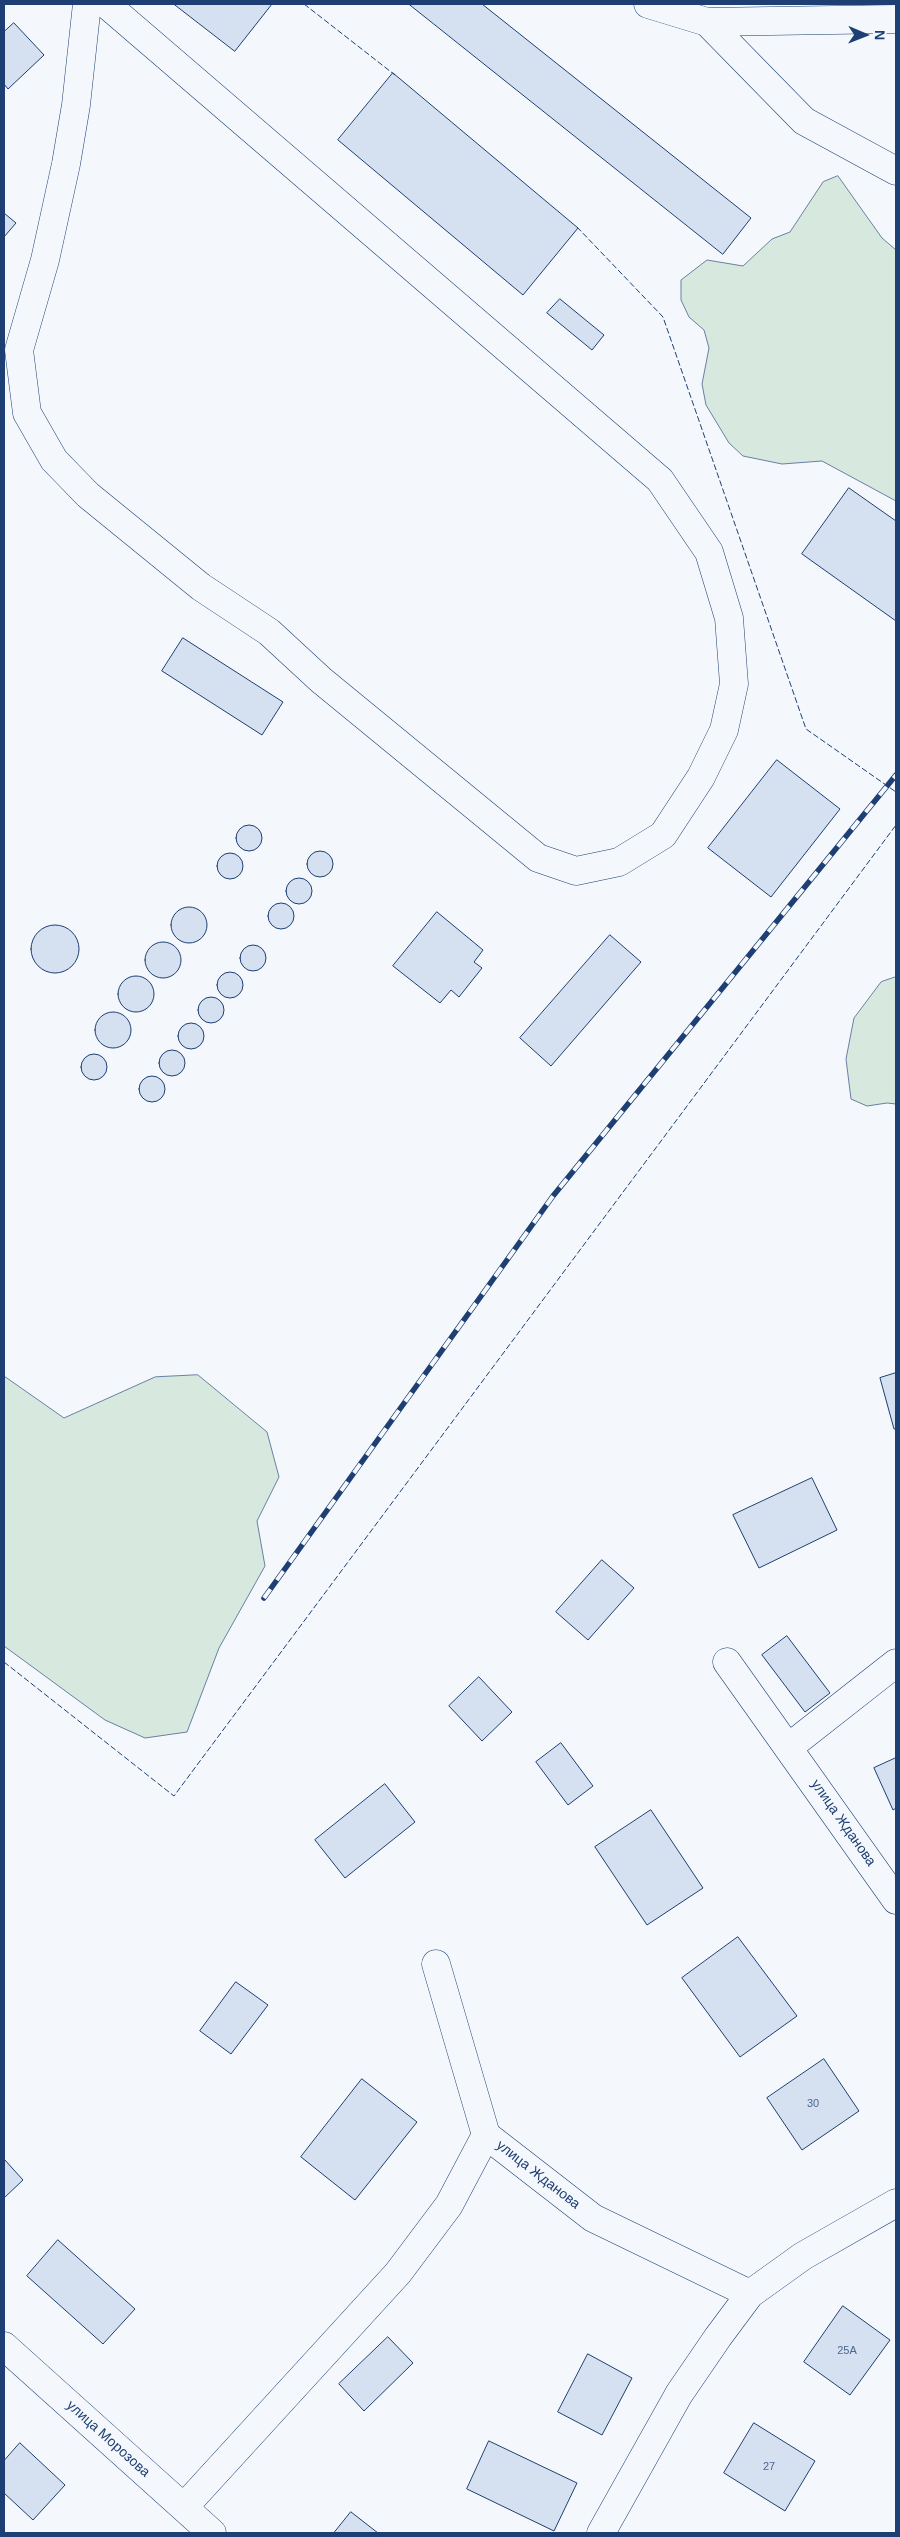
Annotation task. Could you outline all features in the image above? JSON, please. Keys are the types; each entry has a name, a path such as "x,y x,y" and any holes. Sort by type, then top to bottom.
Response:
{"street":[{"path":"87,4 76,105 46,260 11,345 27,412 54,460 88,495 201,587 269,632 320,680 538,858 576,871 619,862 663,835 701,776 724,730 734,684 729,618 709,552 660,480 106,4"},
{"path":"648,4 707,22 896,19"},
{"path":"707,22 804,121 896,171"},
{"name":"улица Жданова","path":"727,1662 896,1900"},
{"path":"789,1747 896,1663"},
{"name":"улица Жданова","path":"436,1964 486,2135 594,2218 750,2294"},
{"path":"184,2507 398,2273 450,2205 486,2135"},
{"path":"601,2533 678,2394 750,2294 803,2256 896,2204"},
{"name":"улица Морозова","path":"4,2346 212,2533"}],"shaded area":[{"path":"838,176 882,238 896,250 896,501 822,461 782,464 743,456 729,443 706,405 702,384 709,348 704,330 689,317 681,300 681,280 707,260 743,266 772,239 790,232 823,182"},
{"path":"896,977 896,1104 887,1103 867,1106 851,1099 846,1059 854,1018 881,982"},
{"path":"198,1375 267,1432 279,1477 257,1521 265,1566 219,1648 187,1732 145,1738 105,1720 4,1646 4,1376 64,1418 155,1377"}],"building":[{"path":"174,4 272,4 235,51"},
{"path":"409,4 482,4 751,218 723,254"},
{"path":"14,23 44,55 8,89 4,84 4,32"},
{"path":"393,73 578,228 523,295 338,140"},
{"path":"4,213 16,223 4,237"},
{"path":"560,299 604,335 592,350 547,313"},
{"path":"849,488 896,521 896,621 802,554"},
{"path":"183,638 283,702 262,735 162,671"},
{"path":"777,760 840,809 771,897 708,848"},
{"path":"249,825 258,829 262,838 258,847 249,851 240,847 236,838 240,829"},
{"path":"320,851 329,855 333,864 329,873 320,877 311,873 307,864 311,855"},
{"path":"230,853 239,857 243,866 239,875 230,879 221,875 217,866 221,857"},
{"path":"299,878 308,882 312,891 308,900 299,904 290,900 286,891 290,882"},
{"path":"281,903 290,907 294,916 290,925 281,929 272,925 268,916 272,907"},
{"path":"189,907 196,908 202,912 206,918 206,932 202,938 196,942 189,943 182,942 176,938 172,932 171,925 172,918 176,912 182,908"},
{"path":"437,912 483,950 474,962 482,968 459,997 451,990 440,1003 393,966"},
{"path":"55,925 64,927 72,932 77,940 79,949 77,958 72,966 64,971 55,973 46,971 38,966 33,958 31,949 33,940 38,932 46,927"},
{"path":"610,935 641,962 551,1066 520,1038"},
{"path":"163,942 170,943 176,947 180,953 180,967 176,973 170,977 163,978 156,977 150,973 146,967 145,960 146,953 150,947 156,943"},
{"path":"253,945 262,949 266,958 262,967 253,971 244,967 240,958 244,949"},
{"path":"230,972 239,976 243,985 239,994 230,998 221,994 217,985 221,976"},
{"path":"136,976 143,977 149,981 153,987 153,1001 149,1007 143,1011 136,1012 129,1011 123,1007 119,1001 118,994 119,987 123,981 129,977"},
{"path":"211,997 220,1001 224,1010 220,1019 211,1023 202,1019 198,1010 202,1001"},
{"path":"113,1012 120,1013 126,1017 130,1023 130,1037 126,1043 120,1047 113,1048 106,1047 100,1043 96,1037 95,1030 96,1023 100,1017 106,1013"},
{"path":"191,1023 200,1027 204,1036 200,1045 191,1049 182,1045 178,1036 182,1027"},
{"path":"172,1050 181,1054 185,1063 181,1072 172,1076 163,1072 159,1063 163,1054"},
{"path":"94,1054 103,1058 107,1067 103,1076 94,1080 85,1076 81,1067 85,1058"},
{"path":"152,1076 161,1080 165,1089 161,1098 152,1102 143,1098 139,1089 143,1080"},
{"path":"896,1373 896,1429 894,1429 880,1378"},
{"path":"812,1478 837,1530 759,1568 733,1515"},
{"path":"602,1560 634,1588 588,1640 556,1612"},
{"path":"787,1636 830,1693 805,1712 762,1655"},
{"path":"479,1677 512,1712 482,1741 449,1706"},
{"path":"561,1743 593,1786 568,1805 536,1762"},
{"path":"896,1758 896,1808 893,1810 874,1768"},
{"path":"385,1784 415,1822 345,1878 315,1840"},
{"path":"651,1810 703,1888 647,1925 595,1847"},
{"path":"738,1937 797,2016 740,2057 682,1978"},
{"path":"236,1982 268,2005 231,2054 200,2031"},
{"path":"824,2059 859,2111 802,2150 767,2098"},
{"path":"362,2079 417,2122 355,2200 301,2157"},
{"path":"4,2159 23,2180 4,2198"},
{"path":"58,2240 135,2309 103,2344 27,2276"},
{"path":"843,2306 890,2340 850,2395 804,2362"},
{"path":"388,2337 413,2363 364,2411 339,2384"},
{"path":"588,2354 632,2378 602,2435 558,2412"},
{"path":"754,2423 815,2461 785,2511 724,2473"},
{"path":"489,2441 577,2483 554,2531 467,2489"},
{"path":"20,2443 65,2485 33,2520 4,2493 4,2461"},
{"path":"351,2512 378,2533 334,2533"}],"railway":[{"path":"264,1598 553,1196 896,775"}],"fence":[{"path":"304,4 395,75"},
{"path":"577,227 663,317 806,729 896,792"},
{"path":"4,1662 174,1796 896,825"}]}
